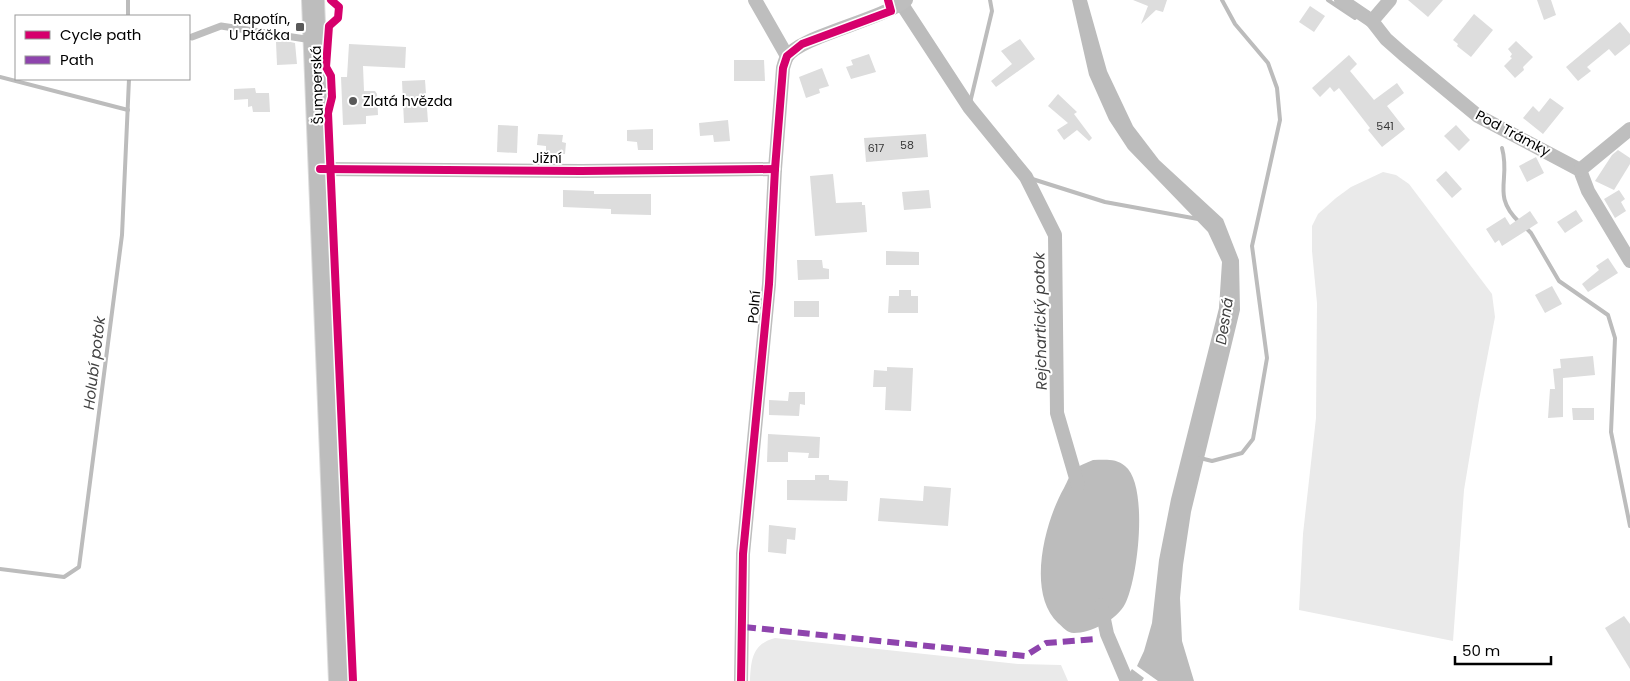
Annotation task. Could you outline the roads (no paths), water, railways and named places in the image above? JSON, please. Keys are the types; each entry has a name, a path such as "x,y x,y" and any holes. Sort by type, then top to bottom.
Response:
{"main road":[{"name":"Šumperská","path":"313,0 340,681"}],"street":[{"path":"755,0 787,56 802,44 896,5"},
{"name":"Pod Trámky","path":"1341,0 1372,21 1386,39 1478,116 1580,170"},
{"path":"1372,21 1390,0"},
{"name":"Polní","path":"742,681 743,554 769,284 774,169 783,68 787,56"},
{"path":"1630,129 1580,170 1588,191 1630,261"},
{"name":"Jižní","path":"320,169 581,171 774,169"}],"lane":[{"path":"192,37 221,26 315,41"}],"water":[{"name":"Desná","path":"1072,0 1087,0 1107,71 1133,126 1159,160 1223,219 1239,260 1240,310 1191,512 1183,565 1180,598 1182,641 1194,681 1158,681 1137,666 1144,651 1152,623 1159,560 1171,499 1219,308 1222,262 1208,232 1128,149 1109,120 1089,75"},
{"path":"1093,460 1110,460 1121,463 1132,476 1137,492 1139,511 1137,554 1130,592 1121,610 1110,620 1095,628 1072,633 1065,630 1048,610 1043,594 1041,576 1042,557 1045,537 1051,519 1069,477 1076,468"},
{"path":"1132,669 1144,678 1142,681 1124,681"}],"waterway":[{"name":"Holubí potok","path":"128,0 128,15"},
{"name":"Rejchartický potok","path":"899,0 969,107 1026,177 1055,235 1057,413 1078,485"},
{"path":"969,107 992,11 990,0"},
{"path":"1200,458 1212,461 1242,453 1253,439 1267,358 1252,246 1280,120 1277,88 1268,63 1235,24 1222,0"},
{"path":"1328,0 1355,18"},
{"path":"0,77 128,110"},
{"name":"Holubí potok","path":"0,569 64,577 79,567 122,235 129,80"},
{"path":"1502,148 1505,169 1503,187 1506,204 1519,222"},
{"path":"1026,177 1105,202 1198,219"},
{"path":"1525,227 1531,233 1559,281 1608,315 1615,338 1611,432 1630,526"},
{"name":"Rejchartický potok","path":"1101,605 1107,634 1127,681"}],"place":[{"name":"Rapotín, U Ptáčka","path":"300,27"},
{"name":"Zlatá hvězda","path":"353,101"}]}
